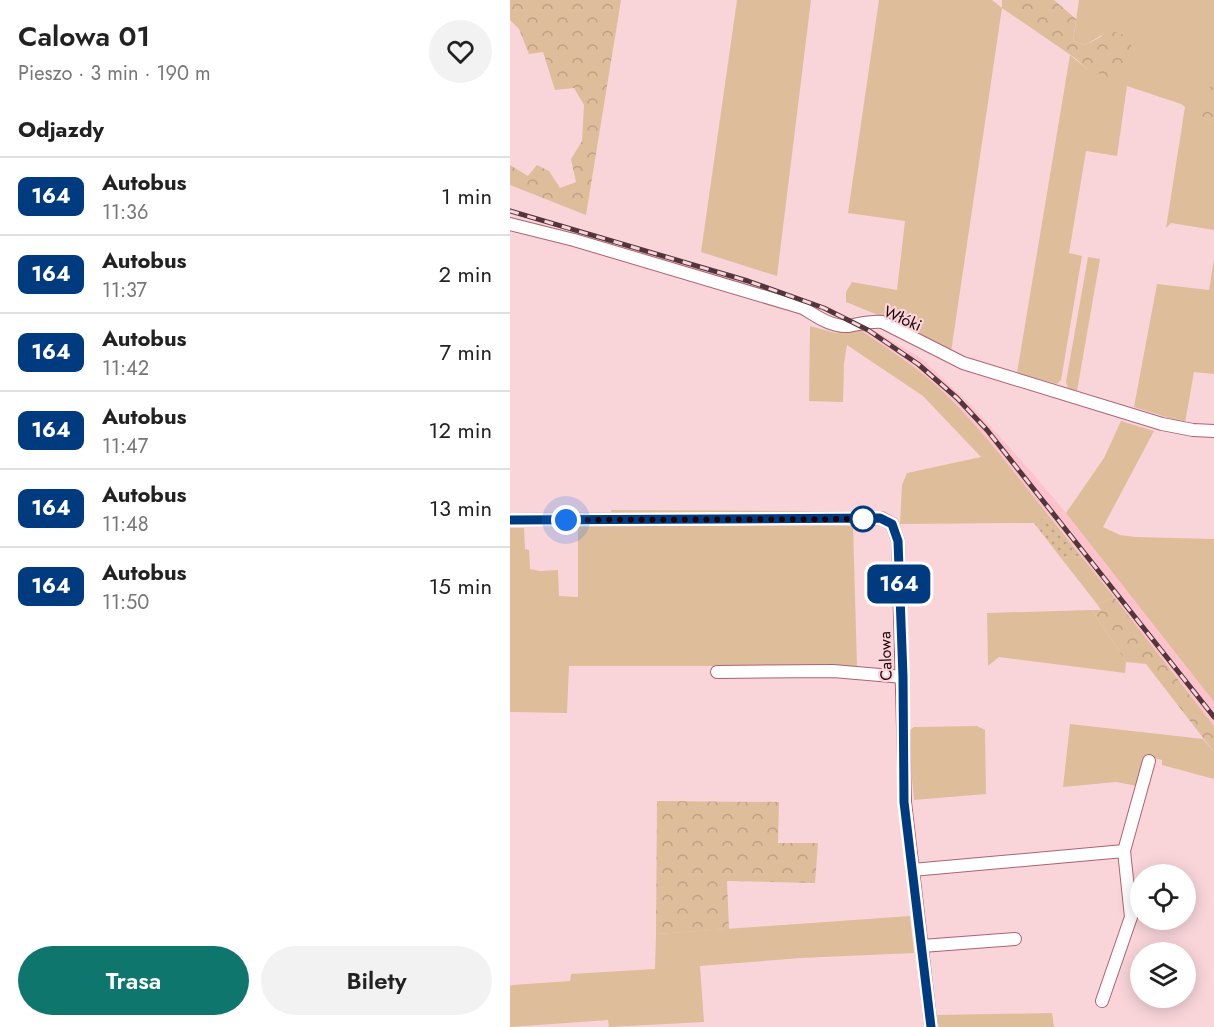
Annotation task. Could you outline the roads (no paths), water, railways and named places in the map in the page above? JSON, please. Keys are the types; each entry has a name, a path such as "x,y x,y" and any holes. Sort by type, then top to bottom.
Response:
{"street":[{"name":"Włóki","path":"510,224 564,237 803,308 834,324 847,326 870,321 882,322 963,363 1162,424 1214,431"},
{"name":"Calowa","path":"510,520 884,518 892,524 898,541 903,677 904,802 931,1027"},
{"path":"717,672 833,671 903,677"},
{"path":"1102,1001 1131,917 1124,851 1149,760"},
{"path":"912,870 1124,851"},
{"path":"922,946 1015,939"}],"railway":[{"path":"510,211 748,281 824,308 868,330 918,364 957,398 987,430 1214,717"}]}
